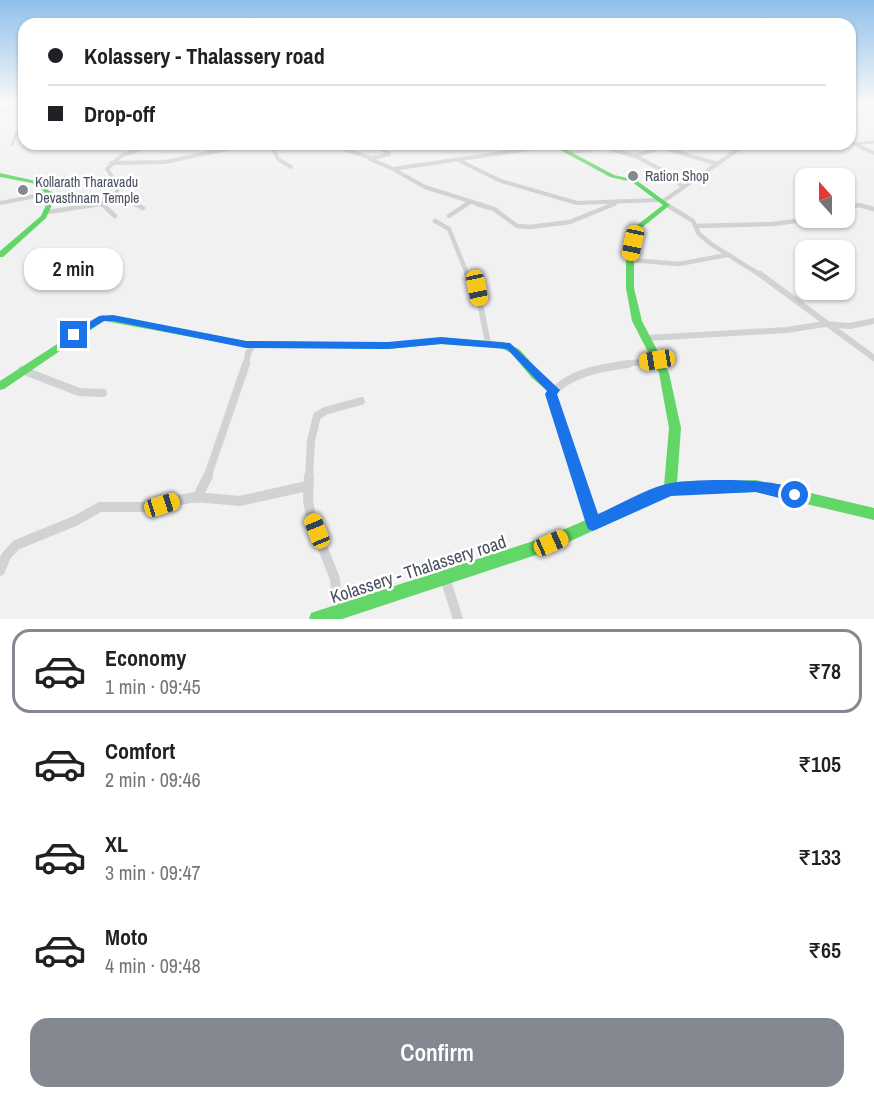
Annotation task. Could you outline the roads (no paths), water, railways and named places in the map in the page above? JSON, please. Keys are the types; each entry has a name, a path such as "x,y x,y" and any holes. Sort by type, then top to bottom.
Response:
{"main road":[{"path":"565,150 612,176 634,181 662,202 636,229 630,260 630,288 637,321 664,373 675,428 670,489"},
{"path":"0,175 34,182 53,196 48,212 33,230 2,250"},
{"path":"0,386 91,323 102,318 254,344 388,346 441,341 510,346 554,390"},
{"name":"Kolassery - Thalassery road","path":"317,619 551,543 670,489 756,486 874,514"}],"street":[{"path":"12,145 18,133"},
{"path":"856,143 874,142"},
{"path":"856,145 874,153"},
{"path":"117,201 117,183 107,169 111,162 139,150"},
{"path":"111,162 165,162 220,150"},
{"path":"274,150 278,159 291,167"},
{"path":"349,150 371,158 425,187 494,209 516,226 527,228 580,219 619,201"},
{"path":"371,158 389,154 384,150"},
{"path":"393,169 518,150"},
{"path":"569,152 583,150"},
{"path":"612,150 635,156 668,173 682,186"},
{"path":"635,156 652,150"},
{"path":"670,150 718,164"},
{"path":"662,202 735,150"},
{"path":"459,160 490,177 561,200 587,204 619,201 662,202 696,226 699,234 727,255 777,285 825,324 874,358"},
{"path":"0,203 51,193"},
{"path":"48,212 129,200 143,208"},
{"path":"449,216 470,202"},
{"path":"103,205 115,216"},
{"path":"855,206 874,208"},
{"path":"435,221 449,229 464,270 477,288 488,343"},
{"path":"696,226 795,222"},
{"path":"630,260 652,264 682,265 727,255"},
{"path":"646,338 787,330 825,324 850,326 874,321"},
{"path":"197,498 209,474 245,370 248,353 254,344"},
{"path":"593,524 551,394 556,386 577,376 599,369 657,360"},
{"path":"22,370 79,392 102,393"},
{"path":"338,613 335,579 311,518 308,486 311,441 317,416 325,411 361,401"},
{"path":"0,571 6,556 16,545 75,521 100,507 145,507 197,498 240,501 308,486"},
{"path":"445,578 458,619"},
{"path":"355,619 360,605"}],"place":[{"name":"Ration Shop","path":"633,176"},
{"name":"Kollarath Tharavadu Devasthnam Temple","path":"23,190"}]}
